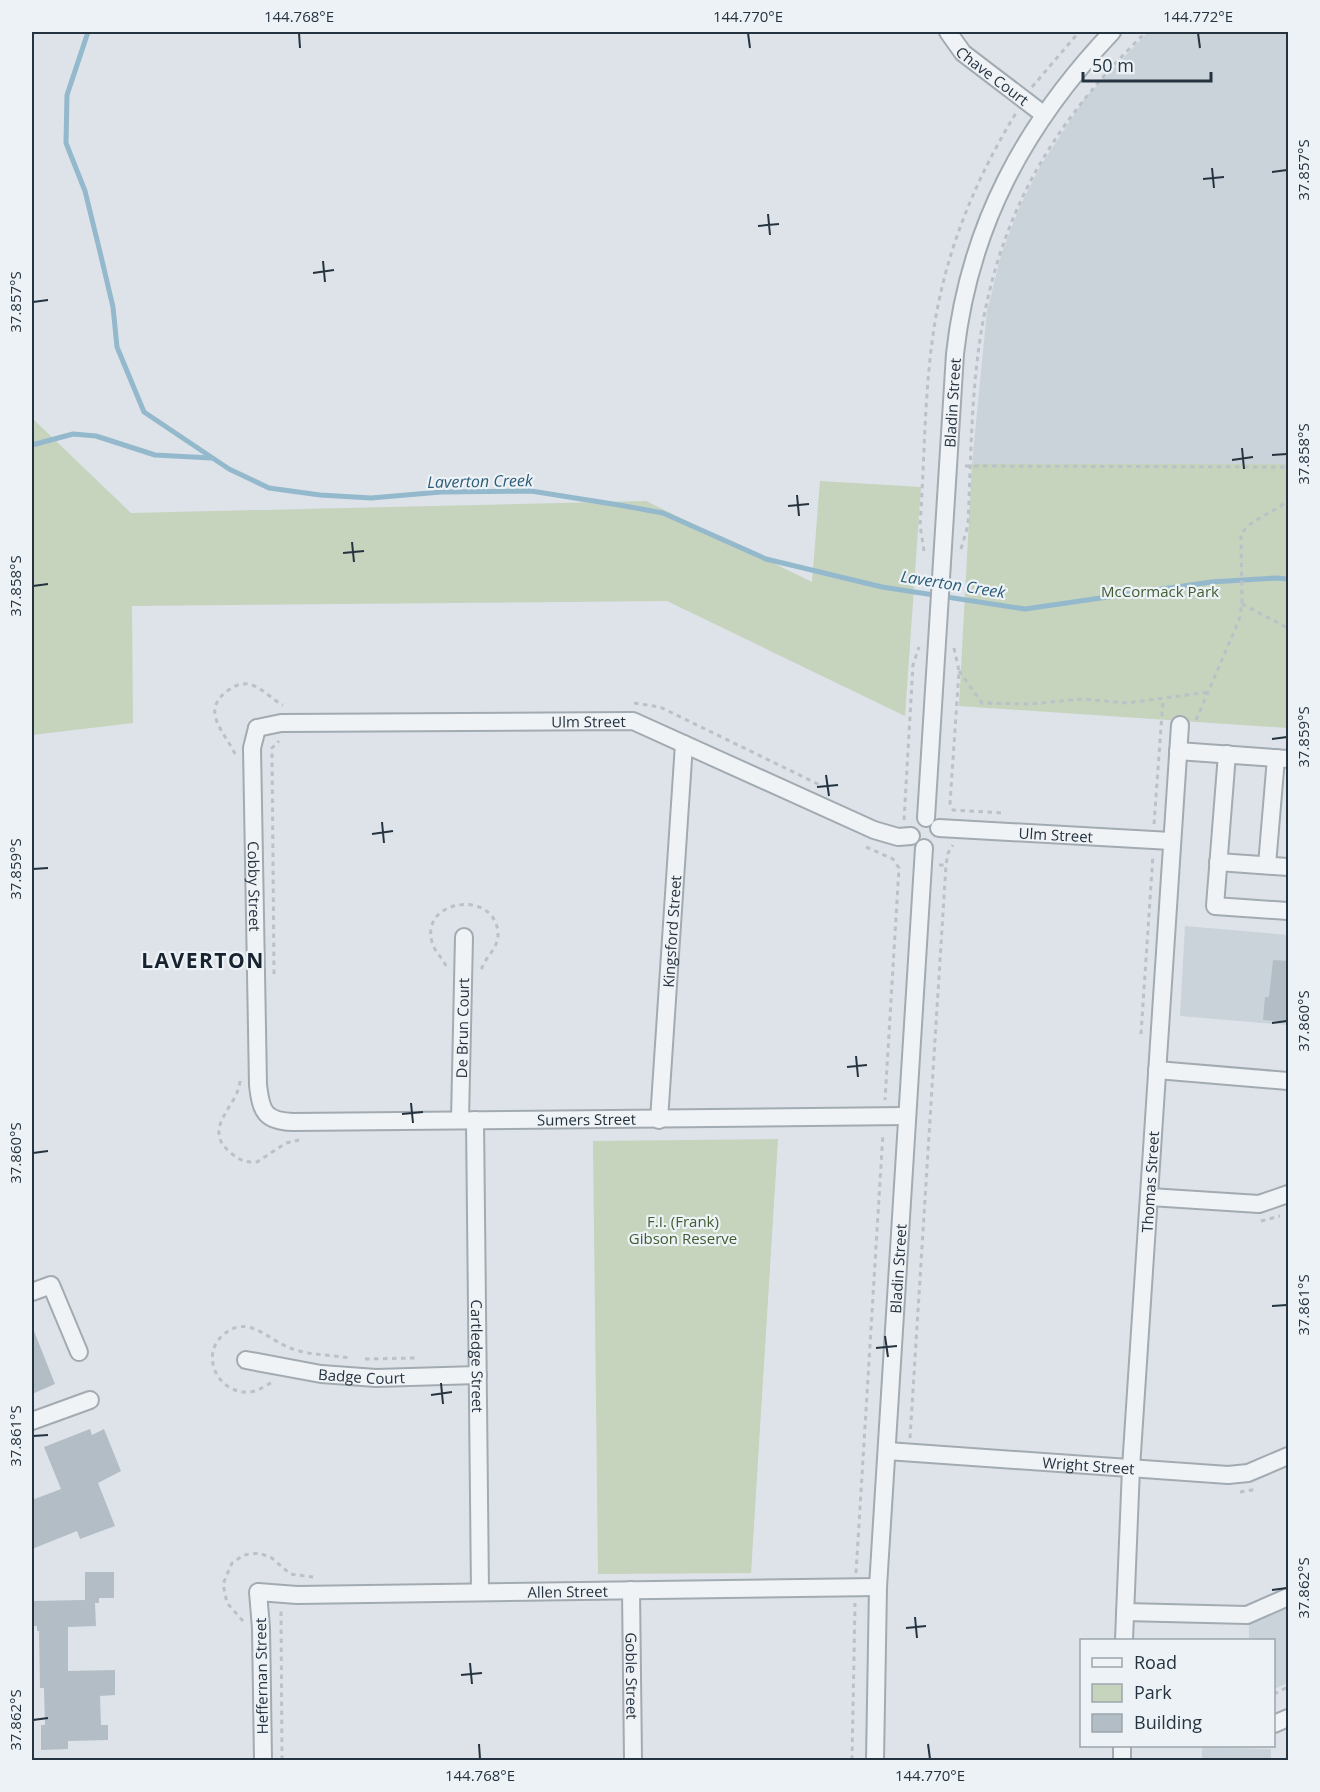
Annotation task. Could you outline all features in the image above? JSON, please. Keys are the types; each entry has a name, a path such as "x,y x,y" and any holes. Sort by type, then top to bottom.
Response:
{"street":[{"name":"Chave Court","path":"948,32 963,53 1043,114"},
{"name":"Bladin Street","path":"933,823 936,666 958,327 975,256 999,193 1026,140 1076,70 1112,32"},
{"name":"Ulm Street","path":"252,723 633,721 874,830 898,837 905,830"},
{"name":"Cobby Street","path":"252,723 258,1086 260,1103 267,1115"},
{"name":"Thomas Street","path":"1124,1639 1131,1468 1171,842 1178,751 1188,723"},
{"name":"Kingsford Street","path":"659,1120 684,744"},
{"path":"1178,751 1282,759 1267,865"},
{"path":"1227,754 1215,906 1288,911"},
{"path":"914,823 933,823 937,842 924,848 916,844 905,830 914,823"},
{"name":"Ulm Street","path":"933,823 1171,842"},
{"name":"Bladin Street","path":"875,1761 878,1587 924,848"},
{"path":"1218,861 1288,867"},
{"name":"De Brun Court","path":"464,937 467,1120"},
{"path":"1157,1070 1288,1081"},
{"name":"Sumers Street","path":"267,1115 286,1122 907,1116"},
{"name":"Cartledge Street","path":"467,1120 478,1375 480,1591"},
{"path":"1150,1197 1259,1204 1288,1194"},
{"path":"32,1292 51,1285 79,1352"},
{"name":"Badge Court","path":"246,1360 321,1374 376,1378 478,1375"},
{"path":"32,1421 90,1400"},
{"name":"Wright Street","path":"887,1451 1228,1475 1248,1473 1288,1456"},
{"name":"Allen Street","path":"258,1592 297,1595 878,1587"},
{"name":"Goble Street","path":"631,1590 633,1761"},
{"name":"Heffernan Street","path":"258,1592 261,1628 263,1761"},
{"path":"1125,1612 1247,1615 1288,1597"}],"path":[{"path":"963,542 968,525 983,322 1000,250 1018,205 1039,164 1072,114 1089,91 1146,32"},
{"path":"948,466 1288,467"},
{"path":"1188,723 1209,692 1239,620 1242,604 1240,540 1244,530 1288,500"},
{"path":"1242,604 1288,628"},
{"path":"905,830 913,665"},
{"path":"953,810 950,803 958,669 982,703 1030,704 1082,699 1127,704 1209,692"},
{"path":"237,762 234,751 217,727 215,717 219,700 225,692 236,685 248,683 260,688 281,705 289,705"},
{"path":"624,703 647,703 660,707 827,789"},
{"path":"274,985 272,748 282,740"},
{"path":"852,1761 855,1587 899,868 893,859 857,842"},
{"path":"909,1453 946,865"},
{"path":"240,1072 239,1091 225,1109 219,1128 221,1140 226,1149 238,1159 257,1162 286,1143 308,1140"},
{"path":"1255,1221 1267,1222 1288,1212"},
{"path":"843,1605 855,1605"},
{"path":"282,1761 281,1611 293,1610"}],"shaded area":[{"path":"1148,32 1288,32 1288,464 972,464 987,311 1002,252 1020,206 1041,165 1085,98"},
{"path":"1185,926 1288,935 1288,1025 1180,1016"},
{"path":"1288,1604 1288,1683 1275,1689 1275,1639 1249,1639 1249,1621"},
{"path":"1202,1747 1271,1749 1271,1760 1202,1760"}],"green space":[{"path":"32,418 131,513 646,501 812,582 820,481 921,487 905,716 667,601 132,606 133,723 32,735"},
{"name":"McCormack Park","path":"972,464 1288,464 1288,728 959,706"},
{"name":"F.I. (Frank) Gibson Reserve","path":"778,1139 751,1573 598,1574 593,1141"}],"building":[{"path":"1273,960 1288,961 1288,1022 1263,1020 1265,997 1269,997"},
{"path":"32,1326 55,1384 32,1394"},
{"path":"90,1429 92,1435 104,1429 121,1471 98,1483 115,1526 80,1539 77,1531 32,1549 32,1500 61,1489 44,1447"},
{"path":"85,1572 114,1572 114,1598 99,1598 99,1603 95,1603 96,1626 68,1627 68,1671 115,1670 115,1695 100,1696 101,1725 108,1725 108,1740 68,1741 68,1749 41,1750 41,1725 45,1725 44,1688 40,1688 39,1631 37,1631 37,1626 32,1626 32,1601 85,1600"}],"waterway":[{"name":"Laverton Creek","path":"88,32 67,95 66,143 85,191 113,307 117,347 144,412 229,469 269,488 320,495 371,498 441,492 531,491 619,505 663,513 766,559 882,587 1025,609 1211,582 1288,579"},
{"path":"32,445 73,434 96,436 155,455 211,458"}],"district":[{"name":"LAVERTON","path":"203,960"}]}
